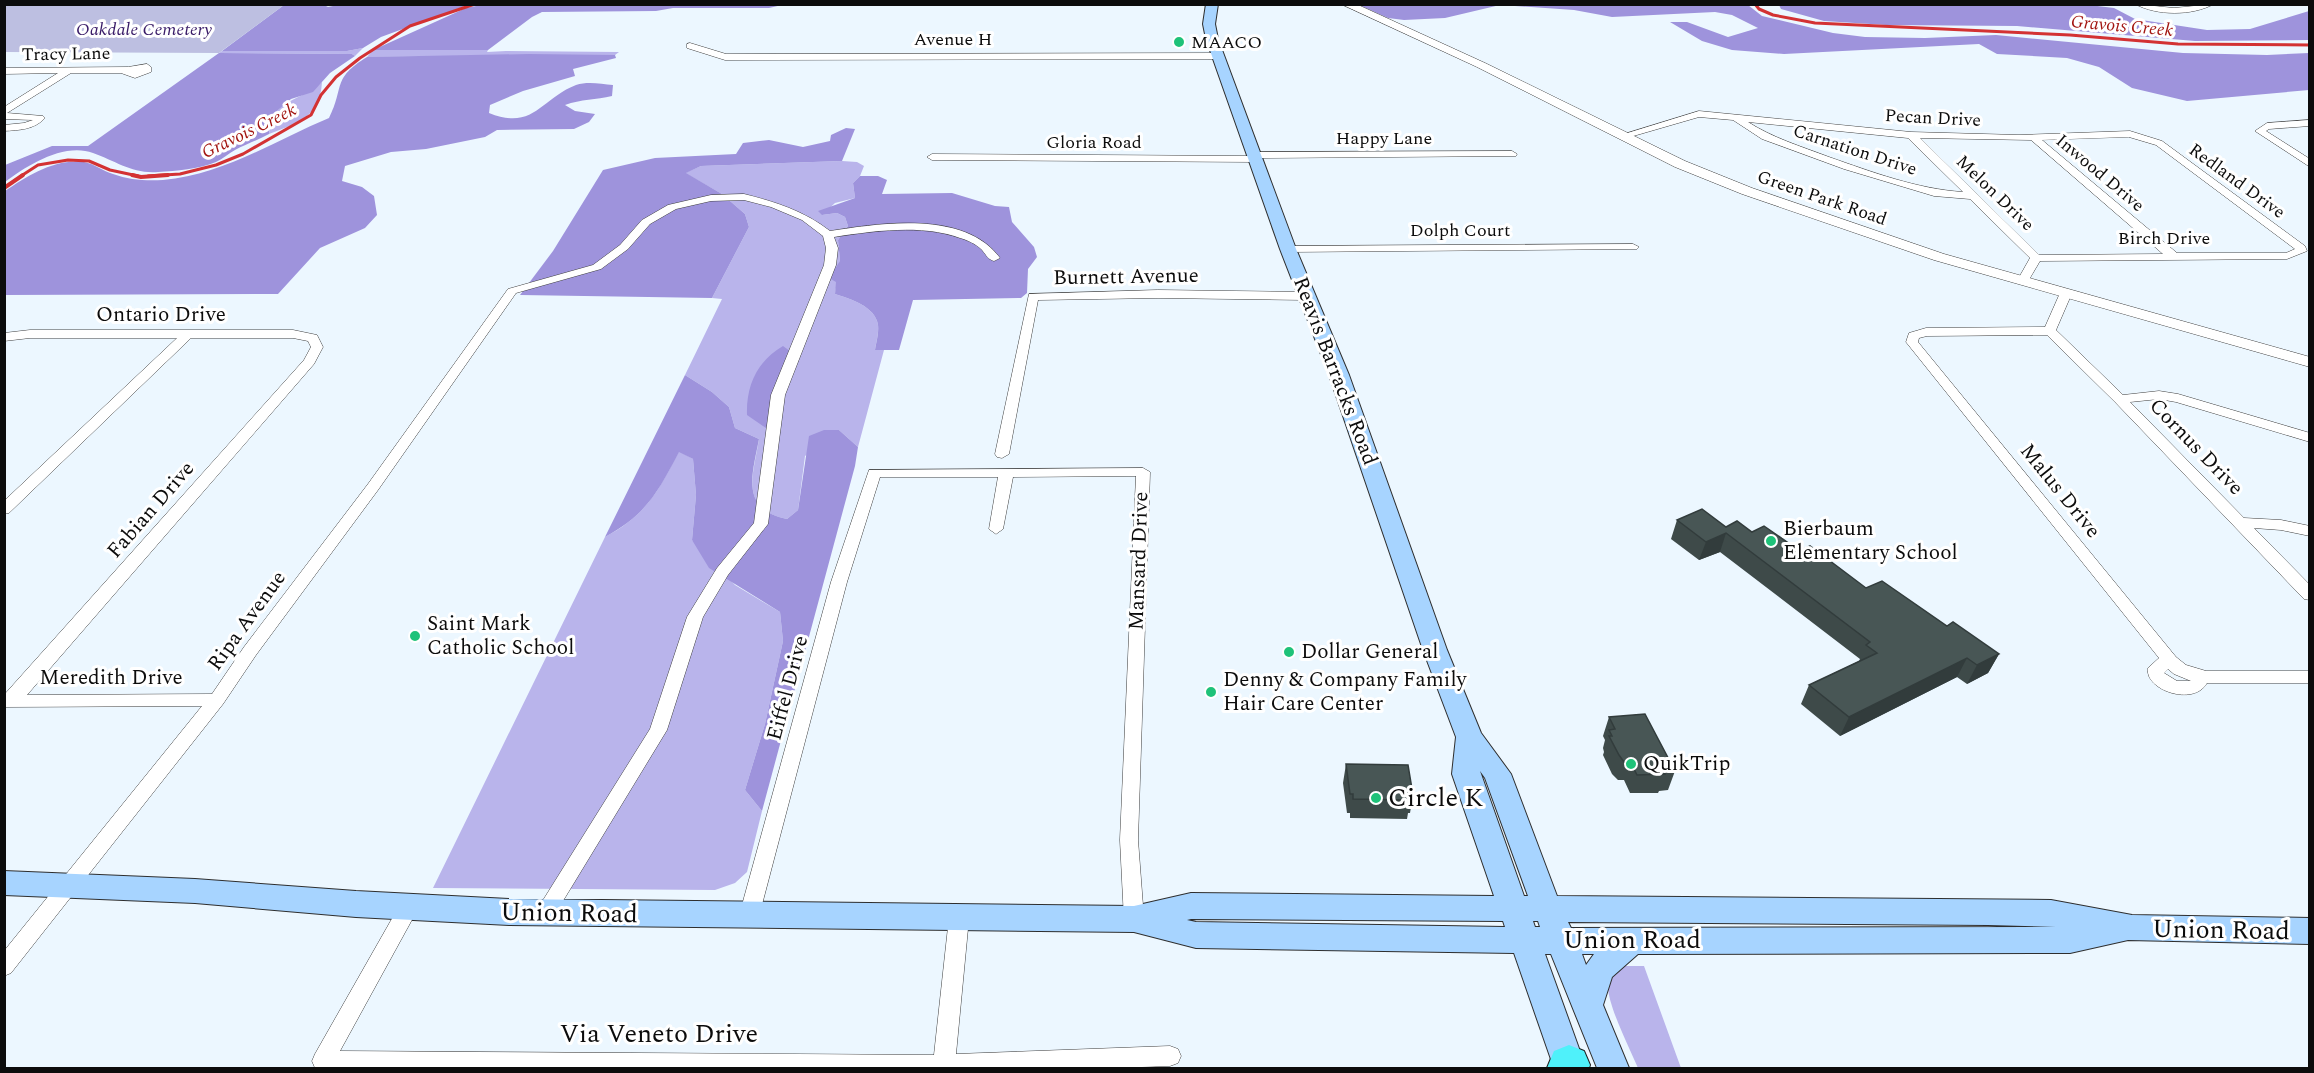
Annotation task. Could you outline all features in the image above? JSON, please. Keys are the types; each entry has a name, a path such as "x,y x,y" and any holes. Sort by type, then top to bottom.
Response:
{"main road":[{"name":"Reavis Barracks Road","path":"1212,4 1210,30 1288,249 1339,375 1435,650 1469,737 1497,774 1548,910 1613,1068"},
{"name":"Reavis Barracks Road","path":"1469,737 1466,774 1569,1067"},
{"name":"Union Road","path":"4,883 71,884 410,907 545,913 1134,919 1191,906 2051,913 2132,928 2310,931"},
{"name":"Union Road","path":"1134,919 1196,935 1561,941 2070,940 2132,928"},
{"path":"1587,1007 1594,978 1602,965 1634,940"}],"street":[{"name":"Green Park Road","path":"1346,4 1459,54 1699,172 1747,191 1918,250 2309,361"},
{"path":"2139,4 2170,12 2182,12 2210,4"},
{"name":"Avenue H","path":"690,46 725,57 1219,56"},
{"name":"Tracy Lane","path":"4,72 128,70"},
{"path":"4,111 69,71"},
{"name":"Pecan Drive","path":"1623,136 1693,114 1911,135 2034,138 2140,136"},
{"path":"4,116 40,118 38,122 28,125 4,128"},
{"name":"Carnation Drive","path":"1729,117 1765,137 1848,167 1934,193 1972,196"},
{"path":"2310,123 2261,128 2260,131 2310,164"},
{"name":"Melon Drive","path":"1911,135 2036,258 2023,281"},
{"name":"Redland Drive","path":"2140,136 2303,253"},
{"name":"Inwood Drive","path":"2034,138 2173,256"},
{"name":"Happy Lane","path":"1256,157 1512,154"},
{"name":"Gloria Road","path":"932,157 1256,157"},
{"name":"Ripa Avenue","path":"4,967 217,700 250,651 378,480 512,291 597,267 624,247 646,222 672,207 711,198 744,197 775,205 806,219 828,235"},
{"path":"545,913 658,730 695,617 722,573 761,524 778,395 830,265 832,248 828,235 858,230 937,229 964,235 974,240 983,245 994,258"},
{"name":"Dolph Court","path":"1288,249 1633,247"},
{"name":"Birch Drive","path":"2036,258 2303,253"},
{"path":"2050,332 2066,293"},
{"name":"Burnett Avenue","path":"1002,454 1033,297 1158,294 1306,296"},
{"name":"Malus Drive","path":"2050,332 1926,332 1913,336 1912,342 2175,665"},
{"name":"Cornus Drive","path":"2050,332 2120,399 2310,595"},
{"name":"Ontario Drive","path":"4,337 30,334 294,334 313,338 316,342"},
{"path":"4,510 188,334"},
{"name":"Fabian Drive","path":"8,701 310,361 317,347 316,342"},
{"path":"2120,399 2159,395 2178,398 2310,438"},
{"name":"Mansard Drive","path":"874,473 1143,472 1129,840 1134,919"},
{"name":"Eiffel Drive","path":"749,916 839,582 874,473"},
{"path":"996,529 1006,474"},
{"path":"2242,524 2281,525 2310,531"},
{"path":"2200,676 2199,683 2193,689 2173,687 2155,675 2156,668 2175,665 2200,676 2310,677"},
{"name":"Meredith Drive","path":"8,701 217,700"},
{"name":"Via Veneto Drive","path":"410,907 323,1061 944,1065 1170,1056"},
{"path":"944,1065 959,918"}],"shaded area":[{"path":"343,4 468,5 381,37 363,48 347,51 222,51 284,5 324,5 328,7"},
{"path":"481,5 782,5 769,8 542,12 488,50 373,50 466,8"},
{"path":"1359,5 1500,5 1445,18 1404,20 1388,18"},
{"path":"1500,5 1748,5 1762,16 1833,33 1865,37 1925,38 1996,35 2183,53 2267,55 2309,53 2309,90 2187,101 2132,88 2099,67 2067,58 1997,54 1979,44 1784,54 1732,50 1702,41 1670,22 1687,22 1728,37 1758,28 1732,15 1715,12 1612,17 1574,10"},
{"path":"1779,5 2089,5 2114,8 2135,19 2207,30 2250,29 2309,11 2309,40 2195,41 2017,26 1886,25 1824,21 1781,9"},
{"path":"363,48 355,56 352,54 219,53 222,51 347,51"},
{"path":"373,50 619,52 615,55 367,57"},
{"path":"219,53 352,54 355,56 330,73 313,92 291,99 277,111 269,127 269,134 216,162 187,169 149,172 132,169 82,150 70,151 46,157 5,182 5,165 52,146 88,146"},
{"path":"615,55 616,58 573,69 575,76 523,91 490,105 489,113 504,118 527,116 564,91 585,83 613,85 612,96 565,105 575,111 595,114 589,122 574,129 497,130 485,137 426,149 391,152 345,166 342,181 362,187 374,196 377,215 365,228 320,248 278,294 5,295 5,191 42,169 73,161 92,164 109,173 131,179 163,180 185,177 248,156 329,118 343,78 348,71 367,57"},
{"path":"322,82 317,103 306,117 269,134 271,122 281,107"},
{"path":"846,128 855,129 842,161 701,166 686,173 722,194 745,214 749,227 712,298 520,295 553,251 603,170 655,158 736,154 743,143 769,140 803,147 830,141 831,135"},
{"path":"857,162 864,166 860,176 853,183 855,198 835,203 822,215 837,213 845,217 848,226 838,240 840,261 835,294 861,304 872,313 878,325 875,350 884,350 858,447 839,430 805,456 798,510 787,519 772,514 755,499 753,478 759,439 735,428 729,407 712,392 685,375 722,299 712,298 749,227 745,214 722,194 685,173 701,166"},
{"path":"860,176 878,176 887,180 882,194 952,193 995,206 1009,207 1012,222 1034,247 1037,257 1028,269 1027,293 1021,298 913,300 899,350 875,350 878,335 876,318 861,304 835,294 836,282 829,278 840,261 838,240 848,226 845,217 837,213 822,215 818,211 855,198 853,183"},
{"path":"783,346 799,361 788,379 773,422 766,428 747,415 751,384 766,359"},
{"path":"685,375 712,392 729,407 735,428 759,439 752,478 753,489 762,507 772,514 787,519 798,510 809,436 824,430 839,430 858,447 855,466 762,811 745,790 765,724 783,641 780,612 709,568 692,540 696,495 693,459 679,452 650,501 631,520 605,537"},
{"path":"679,451 693,459 696,495 692,540 735,585 780,612 783,641 765,724 745,790 762,811 747,872 735,883 715,890 433,888 605,537 641,511 664,479"},
{"path":"1621,966 1644,966 1681,1068 1638,1068 1615,1015 1609,993 1609,979"}],"green space":[{"name":"Oakdale Cemetery","path":"5,4 284,5 219,53 5,52"}],"building":[{"path":"1702,509 1726,527 1737,521 1752,532 1764,526 1800,551 1810,546 1866,588 1882,581 1947,626 1953,622 1999,654 1977,665 1967,658 1849,717 1809,685 1877,653 1866,645 1870,642 1726,533 1706,542 1677,520"},
{"path":"1645,714 1675,771 1664,772 1665,774 1637,775 1630,761 1624,762 1609,736 1612,736 1609,730 1615,729 1609,717"},
{"path":"1346,764 1408,765 1413,795 1409,794 1410,800 1353,799 1353,794 1350,794"}],"waterway":[{"name":"Gravois Creek","path":"148,176 180,174 216,165 243,154 311,115 321,95 336,77 360,58 410,26 475,4"},
{"name":"Gravois Creek","path":"1755,4 1759,9 1773,15 1815,23 2070,35 2178,44 2310,45"},
{"name":"Gravois Creek","path":"21,176 38,165 68,160 89,161 110,170 138,176"},
{"name":"Gravois Creek","path":"4,188 23,175"},
{"name":"Gravois Creek","path":"132,175 141,177 168,175"}],"place":[{"name":"MAACO","path":"1179,42"},
{"name":"Bierbaum Elementary School","path":"1771,541"},
{"name":"Saint Mark Catholic School","path":"415,636"},
{"name":"Dollar General","path":"1289,652"},
{"name":"Denny & Company Family Hair Care Center","path":"1211,692"},
{"name":"QuikTrip","path":"1631,764"},
{"name":"Circle K","path":"1376,798"}]}
